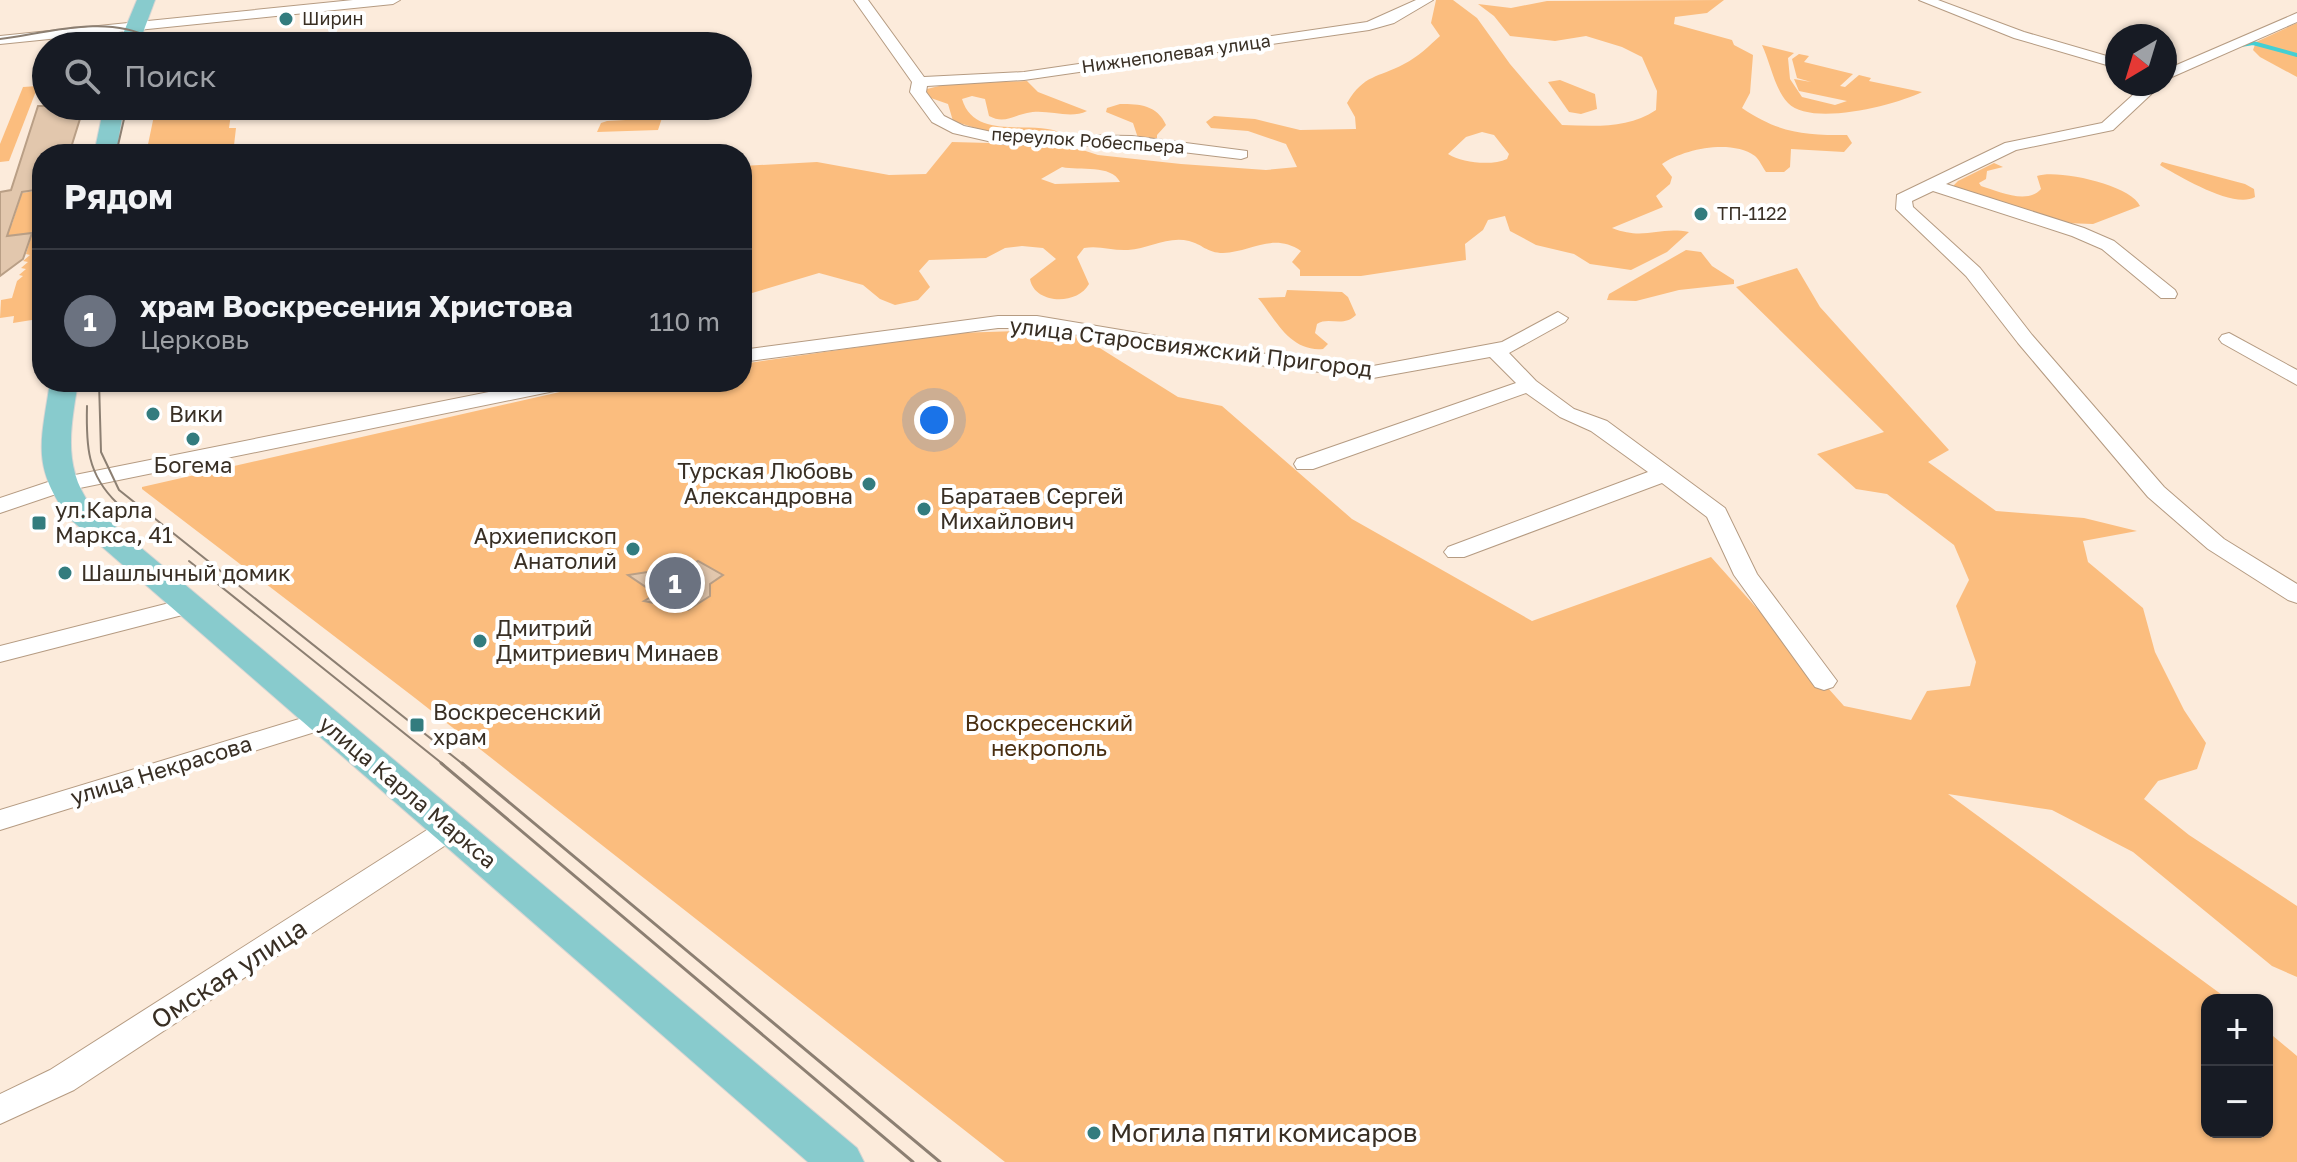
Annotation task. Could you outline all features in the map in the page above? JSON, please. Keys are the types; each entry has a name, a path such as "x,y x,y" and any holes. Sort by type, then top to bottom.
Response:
{"main road":[{"path":"133,32 146,0"},
{"path":"107,144 111,120"},
{"path":"60,485 55,449 63,392"},
{"name":"улица Карла Маркса","path":"60,485 90,521 841,1162"}],"street":[{"path":"83,32 393,0"},
{"name":"переулок Робеспьера","path":"861,0 920,82 918,92 938,119 959,130 1001,139 1132,141 1241,154"},
{"name":"Нижнеполевая улица","path":"920,82 1024,76 1369,26 1389,20 1426,0"},
{"path":"1926,0 2019,35 2105,60"},
{"path":"2177,71 2297,17"},
{"path":"0,40 32,37"},
{"path":"2141,96 2107,127 2011,146 1903,199 1905,209 1973,272 2025,339 2156,492 2216,544 2297,595"},
{"path":"1931,185 2078,232 2108,245 2168,294"},
{"name":"улица Старосвияжский Пригород","path":"752,355 998,322 1037,322 1258,359 1373,372 1496,351 1558,318"},
{"path":"2229,339 2297,379"},
{"path":"1496,351 1529,385 1567,413 1599,426 1717,513 1746,575 1824,681"},
{"path":"1305,464 1529,385"},
{"path":"0,506 60,485 520,392"},
{"path":"1456,552 1664,474"},
{"path":"0,654 189,606"},
{"name":"улица Некрасова","path":"0,820 322,721"},
{"name":"Омская улица","path":"0,1110 62,1080 142,1031 451,828"}],"green space":[{"path":"1436,0 1453,0 1477,18 1510,64 1562,125 1611,125 1634,120 1656,110 1657,91 1642,57 1586,36 1555,41 1510,36 1494,16 1478,4 1511,8 1547,1 1724,0 1707,13 1675,17 1674,24 1732,40 1734,45 1753,55 1750,93 1742,108 1780,128 1804,133 1847,135 1852,143 1844,152 1791,149 1790,167 1784,172 1766,172 1755,156 1721,147 1695,150 1662,164 1672,177 1670,184 1656,196 1663,207 1612,228 1634,233 1689,232 1667,252 1631,270 1590,264 1574,254 1536,245 1510,231 1505,216 1488,220 1483,230 1465,244 1466,260 1361,276 1300,276 1300,270 1292,262 1301,251 1281,243 1223,253 1189,241 1173,240 1128,250 1084,248 1077,257 1089,284 1083,291 1066,299 1039,293 1030,279 1056,259 1043,248 1022,246 1005,248 986,258 929,260 919,271 930,287 918,300 895,305 880,299 863,285 819,273 752,293 752,165 817,162 889,175 926,174 952,142 1067,145 1098,155 1181,164 1266,170 1297,167 1286,144 1248,131 1211,128 1206,122 1214,116 1255,119 1300,130 1356,129 1355,117 1347,103 1359,87 1419,55 1440,36 1431,23","holes":["1482,132 1494,135 1509,154 1507,159 1477,162 1448,154 1466,137","1062,167 1102,170 1116,176 1120,182 1055,184 1041,179"]},
{"path":"2297,23 2297,77 2253,50 2256,42"},
{"path":"1762,45 1794,53 1788,58 1790,79 1802,97 1835,105 1847,101 1799,91 1794,79 1811,82 1797,78 1792,59 1799,54 1809,56 1804,62 1853,74 1840,86 1845,87 1859,75 1871,78 1869,81 1922,92 1893,103 1854,111 1815,113 1799,110 1788,103 1780,91"},
{"path":"1560,80 1595,94 1597,109 1581,114 1569,112 1548,82"},
{"path":"1027,81 1038,92 1087,111 1073,114 1035,112 999,119 989,116 985,99 972,96 962,99 969,112 979,121 1063,134 1008,138 953,121 948,104 928,97 923,90 947,84"},
{"path":"32,86 32,102 9,161 0,162 0,144 23,87"},
{"path":"1120,104 1141,105 1158,113 1166,125 1157,135 1157,140 1138,138 1133,123 1106,112 1107,108"},
{"path":"153,120 230,120 229,128 236,128 234,144 148,144"},
{"path":"661,120 658,130 597,132 601,123"},
{"path":"2162,162 2245,184 2254,189 2255,197 2246,200 2222,196 2163,167 2160,165"},
{"path":"1994,163 2003,167 1987,171 1986,179 1979,183 1981,186 2028,196 2041,189 2037,176 2061,175 2109,185 2134,198 2140,206 2093,224 2064,223 1953,186"},
{"path":"32,192 32,233 0,240 0,226 12,224 22,193"},
{"path":"32,233 32,320 13,323 14,316 0,318 1,300 12,298 17,281 23,276 19,275 26,269 21,268 28,262 23,261 30,255 26,254"},
{"path":"1686,250 1701,252 1712,266 1734,280 1734,284 1679,290 1636,301 1607,300 1609,294"},
{"name":"Воскресенский некрополь","path":"1797,268 1820,307 1949,450 1928,462 1996,511 2084,518 2137,531 2083,541 2088,562 2143,608 2155,652 2184,710 2206,743 2197,769 2158,781 2144,799 2189,835 2297,906 2297,977 2272,966 2133,852 2052,810 1948,794 2221,994 2201,994 2201,1138 2273,1138 2273,1036 2297,1056 2297,1162 1005,1162 415,698 142,489 560,392 752,392 752,363 956,333 1045,330 1079,335 1178,397 1222,406 1352,519 1532,621 1711,557 1844,706 1911,720 1927,691 1970,686 1976,662 1956,606 1969,580 1954,545 1887,494 1856,489 1817,454 1884,432 1736,287"},
{"path":"1287,290 1342,292 1348,297 1356,315 1346,321 1317,324 1315,333 1328,344 1323,349 1301,345 1284,332 1258,298 1285,297"}],"building":[{"path":"34,120 80,120 72,144 32,144 32,190 22,192 7,236 32,233 23,259 0,276 0,192 11,190"},
{"path":"677,561 688,567 698,561 723,575 710,584 710,596 688,610 644,601 656,594 628,575 654,571"}],"waterway":[{"path":"2241,45 2253,43 2297,55"}],"tram line":[{"path":"44,32 96,26 135,32"},
{"path":"0,39 32,34"},
{"path":"118,144 124,120"},
{"path":"99,392 101,452 119,490 464,765"},
{"path":"87,406 90,459 100,481 117,503"},
{"path":"189,561 444,765"},
{"path":"441,763 913,1162"},
{"path":"462,763 940,1162"}],"place":[{"name":"Ширин","path":"286,19"},
{"name":"ТП-1122","path":"1701,214"},
{"name":"Вики","path":"153,414"},
{"name":"Богема","path":"193,439"},
{"name":"Турская Любовь Александровна","path":"869,484"},
{"name":"Баратаев Сергей Михайлович","path":"924,509"},
{"name":"ул.Карла Маркса, 41","path":"39,523"},
{"name":"Архиепископ Анатолий","path":"633,549"},
{"name":"Шашлычный домик","path":"65,573"},
{"name":"храм Воскресения Христова","path":"675,583"},
{"name":"Дмитрий Дмитриевич Минаев","path":"480,641"},
{"name":"Воскресенский храм","path":"417,725"},
{"name":"Могила пяти комисаров","path":"1094,1133"}]}
